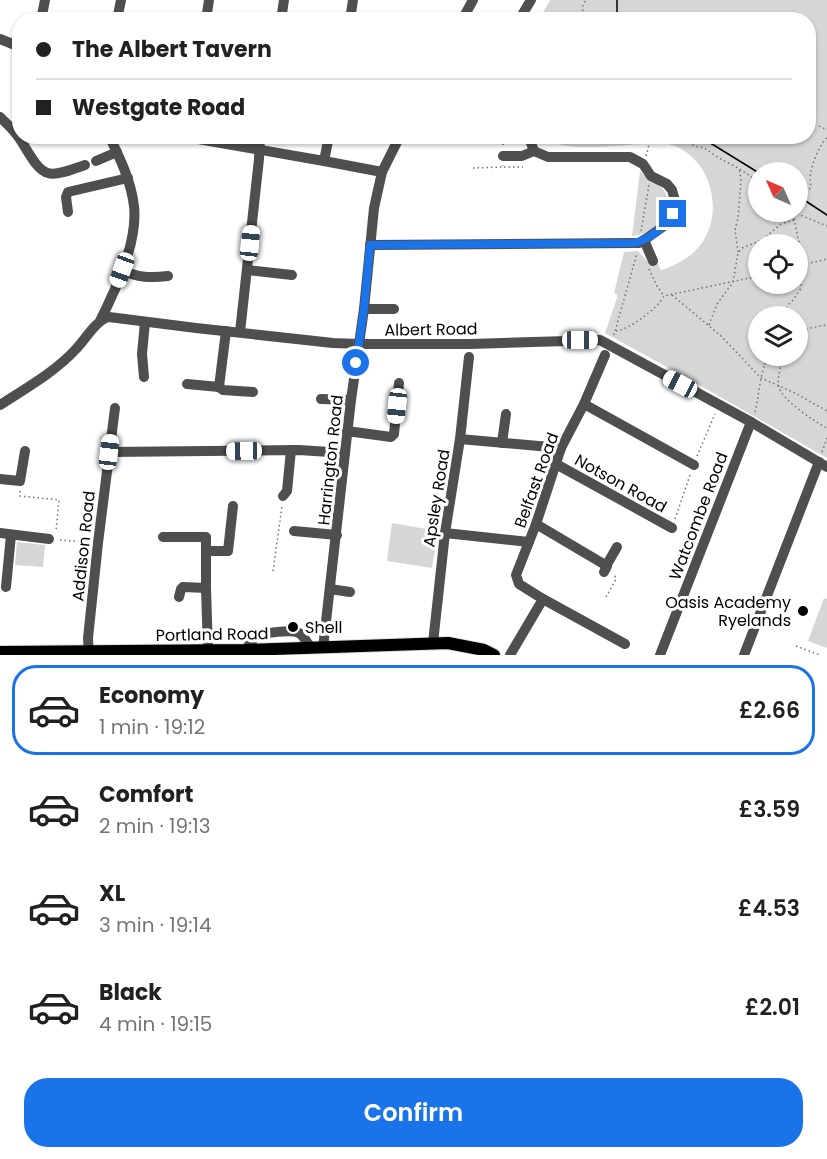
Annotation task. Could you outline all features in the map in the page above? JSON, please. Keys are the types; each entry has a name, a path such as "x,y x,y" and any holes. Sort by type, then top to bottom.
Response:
{"main road":[{"name":"Portland Road","path":"0,652 179,653 245,650 272,652 317,648 368,651 448,643 458,650 484,650 494,655"}],"street":[{"path":"0,117 12,129"},
{"path":"23,144 43,171 55,174 117,152"},
{"path":"0,405 60,364 75,350 100,321 113,296 129,245 134,217 128,178 113,144"},
{"path":"227,144 382,172"},
{"path":"240,332 259,144"},
{"path":"324,161 327,144"},
{"name":"Harrington Road","path":"317,648 330,589 337,535 374,208 382,172 396,144"},
{"path":"531,144 534,151"},
{"path":"370,245 640,244 668,223 675,209 675,197 667,184 651,176 642,164 630,157 548,157 534,151 503,162"},
{"path":"68,212 66,196 68,192 128,178"},
{"path":"640,244 648,261"},
{"path":"122,270 142,277 168,276"},
{"path":"247,270 292,275"},
{"path":"364,309 394,309"},
{"name":"Albert Road","path":"100,321 109,317 359,345 600,340 607,350 751,422 823,465"},
{"path":"144,376 142,354 145,322"},
{"path":"219,387 226,331"},
{"name":"Belfast Road","path":"543,599 519,584 516,575 536,524 561,448 584,405 607,350"},
{"name":"Apsley Road","path":"433,643 445,533 460,439 469,357"},
{"path":"347,431 391,437 394,434 399,383"},
{"path":"187,384 253,392"},
{"path":"321,399 351,400"},
{"path":"584,405 693,465"},
{"name":"Addison Road","path":"88,653 114,408"},
{"path":"502,442 506,414"},
{"name":"Watcombe Road","path":"660,655 751,422"},
{"path":"460,439 561,448"},
{"path":"284,496 287,491 291,450"},
{"path":"109,452 291,450 345,453"},
{"path":"0,478 20,480 24,451"},
{"name":"Notson Road","path":"556,464 672,528"},
{"path":"744,655 823,465"},
{"path":"206,551 228,551 233,506"},
{"path":"536,524 606,568 617,547"},
{"path":"294,531 337,535"},
{"path":"445,533 529,542"},
{"path":"6,587 6,534 52,540"},
{"path":"163,537 206,537 208,651"},
{"path":"179,597 183,587 206,588"},
{"path":"330,589 350,592"},
{"path":"510,655 543,599 625,644"},
{"path":"245,650 256,636 286,632 297,632 317,648"}],"path":[{"path":"819,126 827,130"},
{"path":"808,190 812,186 809,179 821,143 827,137"},
{"path":"642,164 649,144"},
{"path":"692,144 704,148 748,175"},
{"path":"503,162 523,167"},
{"path":"709,325 717,304 733,282 738,253 735,230 741,180 738,168"},
{"path":"607,350 615,332 640,244 651,176"},
{"path":"808,218 827,226"},
{"path":"738,253 742,248 762,240 781,224 788,222"},
{"path":"640,244 657,286 664,296"},
{"path":"808,263 827,259"},
{"path":"664,296 748,279"},
{"path":"788,306 798,294"},
{"path":"672,295 709,325 761,378 827,411"},
{"path":"615,332 623,331 656,307 662,302 664,296"},
{"path":"808,329 827,325"},
{"path":"751,422 760,396 764,366"},
{"path":"781,366 778,378 781,393 827,428"},
{"path":"823,465 827,438"},
{"path":"20,480 20,496 59,500 56,530"},
{"path":"273,571 284,496"},
{"path":"52,540 98,543"},
{"path":"606,568 613,570 616,579 606,597"},
{"path":"796,646 820,655"}],"shaded area":[{"path":"550,0 827,0 827,458 605,333 617,298 617,294 614,293 624,252 638,251 648,262 656,259 661,270 688,257 706,236 712,220 713,203 710,187 703,171 693,158 680,148 667,144 816,144 816,12 543,12"},
{"path":"558,144 638,144 600,147"},
{"path":"640,171 662,188 670,203 657,226 646,233 632,236"},
{"path":"392,523 438,531 432,568 387,561"},
{"path":"17,542 45,545 43,567 15,565"},
{"path":"824,598 827,599 827,648 808,641"}],"tram line":[{"path":"617,0 617,12"},
{"path":"712,144 748,166"},
{"path":"808,203 827,215"}],"place":[{"name":"Oasis Academy Ryelands","path":"803,611"},
{"name":"Shell","path":"293,627"}],"route":[{"path":"356,363 370,245 639,243 664,226 673,214"}]}
